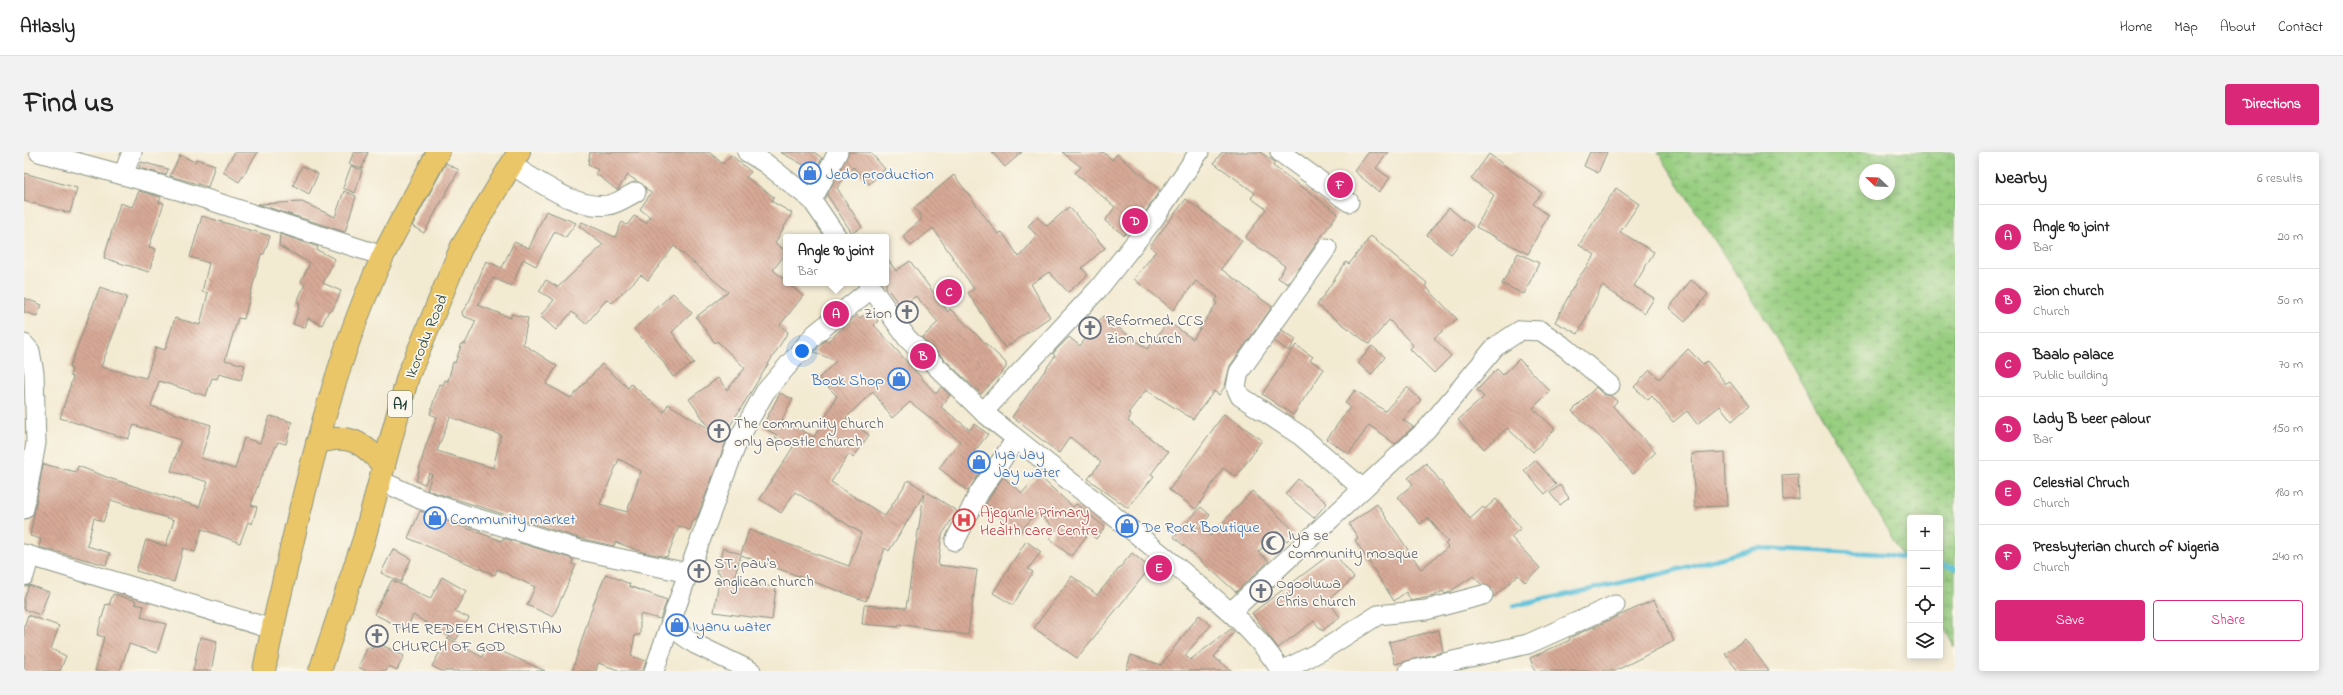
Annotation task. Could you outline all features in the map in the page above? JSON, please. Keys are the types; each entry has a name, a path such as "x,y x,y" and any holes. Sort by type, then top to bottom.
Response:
{"highway":[{"path":"264,671 272,629 317,443 359,314 383,256 438,152"},
{"name":"Ikorodu Road","path":"320,671 386,475 408,376 461,248 515,159"},
{"path":"317,443 334,437 353,440 367,448 386,475"}],"street":[{"path":"39,152 178,190 383,256"},
{"path":"123,175 132,152"},
{"path":"747,152 765,163 812,200 835,234"},
{"path":"812,200 838,152"},
{"path":"983,412 1099,288 1153,220 1199,152"},
{"path":"1280,152 1349,202"},
{"path":"515,159 577,202 593,206 610,205 636,192"},
{"path":"1328,248 1239,372 1236,387 1240,396 1301,436 1363,489"},
{"path":"654,671 671,627 688,573 738,440 765,392 815,334 870,286 907,338 983,412 1016,440 1143,539 1231,612 1282,671 1323,650 1378,615 1426,610 1483,595"},
{"path":"1231,612 1426,430 1495,346 1521,330 1541,331 1566,348 1610,385"},
{"path":"24,344 30,351 34,373 36,443 24,509"},
{"path":"955,541 978,493 1016,440"},
{"path":"386,475 420,499 466,515 580,550 688,573"},
{"path":"24,576 27,555 272,629"},
{"path":"1410,671 1528,644 1615,605"},
{"path":"671,627 695,644 751,671"}],"green space":[{"path":"1658,152 1955,152 1955,647 1943,626 1943,515 1907,515 1907,564 1765,319"}],"building":[{"path":"235,152 258,152 239,182 223,172"},
{"path":"354,152 368,152 362,168 349,164"},
{"path":"590,152 709,152 723,164 731,155 751,172 746,177 774,197 771,201 792,213 775,243 783,249 783,257 773,270 783,279 783,286 791,286 803,296 780,325 788,332 723,437 727,439 696,520 694,519 690,530 679,526 667,557 643,552 615,542 614,546 579,538 427,490 432,474 429,473 425,484 416,481 426,445 437,417 430,414 440,384 443,385 445,380 448,381 453,362 455,363 462,343 465,344 476,321 463,316 462,312 469,302 486,261 502,268 514,242 529,248 546,211 576,223 565,238 555,231 536,266 523,259 512,286 493,278 478,305 511,318 511,314 528,318 523,344 557,366 546,384 571,398 602,364 628,388 631,384 664,412 668,404 711,430 689,399 718,378 727,390 745,368 717,341 715,343 696,317 728,292 674,246 648,280 641,275 612,303 607,299 586,324 572,312 556,330 540,316 554,300 539,291 546,280 558,287 603,245 579,226 582,222 615,237 622,222 627,225 634,216 646,223 650,217 640,209 651,193 645,187 628,175 617,190 595,173 598,170 588,165","holes":["450,417 501,435 493,468 437,451","619,459 641,471 627,512 600,504"]},
{"path":"780,152 814,152 822,158 813,175 809,172 811,169"},
{"path":"849,152 870,152 885,169 869,184 853,167 837,188 862,227 852,233 827,195"},
{"path":"992,152 1022,152 1005,167"},
{"path":"1062,152 1103,152 1112,160 1117,154 1160,190 1144,214 1124,235 1105,221 1115,207 1075,173 1081,167"},
{"path":"1222,152 1260,152 1275,162 1273,166 1338,213 1288,284 1278,278 1285,266 1245,238 1266,209 1251,198 1255,193 1214,163"},
{"path":"1369,152 1389,152 1376,168 1390,178 1379,192 1354,171"},
{"path":"1590,152 1607,152 1598,173 1584,166"},
{"path":"1489,154 1542,193 1533,204 1548,215 1528,254 1476,227 1494,195 1471,179"},
{"path":"180,155 195,162 196,159 215,165 208,187 170,176"},
{"path":"141,162 168,169 166,175 139,168"},
{"path":"446,163 459,170 424,233 412,226"},
{"path":"302,166 318,174 309,194 293,185"},
{"path":"351,166 362,170 355,193 343,188"},
{"path":"24,173 77,188 70,213 24,201"},
{"path":"954,175 998,234 1002,232 1019,257 1037,236 1028,226 1037,217 1047,226 1069,207 1105,248 1082,268 1088,275 1068,292 1049,272 1031,284 1050,317 1005,348 968,293 974,289 933,228 911,246 903,236 922,219 914,208"},
{"path":"1616,188 1639,204 1620,232 1654,252 1634,286 1654,298 1645,313 1602,286 1578,334 1555,322 1577,280 1595,255 1579,245"},
{"path":"139,191 161,197 159,202 164,203 149,247 156,249 149,272 104,258 120,203 132,207"},
{"path":"344,191 356,196 345,232 258,204 302,202 335,217"},
{"path":"1186,199 1242,241 1221,269 1272,307 1230,366 1225,386 1219,395 1214,391 1193,419 1146,390 1128,413 1131,415 1128,421 1168,452 1151,474 1154,476 1128,508 1088,479 1101,462 1070,437 1059,453 1012,417 1055,356 1053,354 1057,349 1069,337 1080,346 1103,316 1147,349 1168,322 1193,339 1217,303 1215,301 1218,297 1196,281 1173,310 1134,279 1156,251 1150,246"},
{"path":"1449,208 1473,227 1451,254 1427,235"},
{"path":"202,216 270,236 264,254 261,254 244,319 238,318 225,360 245,365 241,380 219,374 217,379 212,378 206,396 159,381 151,406 211,425 201,458 235,469 244,438 260,443 270,416 292,422 286,444 278,442 260,479 251,505 257,507 252,524 248,522 240,543 202,529 195,552 183,548 174,582 136,571 146,540 166,546 174,520 111,500 103,522 94,518 87,546 110,553 106,565 39,547 41,539 30,536 43,464 76,472 78,466 109,478 199,507 208,482 171,471 181,440 134,425 128,439 60,418 73,377 70,376 72,369 69,368 100,287 127,297 101,367 146,378 156,347 165,350 175,318 200,325 208,293 202,292 209,263 190,257"},
{"path":"280,234 318,247 317,250 335,259 323,283 341,291 332,311 329,310 322,325 308,318 305,328 293,324 300,304 297,302 305,284 301,281 310,263 279,246"},
{"path":"1371,236 1427,283 1425,286 1457,319 1434,338 1451,356 1434,373 1410,349 1413,345 1389,320 1369,344 1317,305 1346,262 1349,264"},
{"path":"1518,253 1539,263 1524,294 1502,284"},
{"path":"889,261 896,271 910,261 948,312 950,309 1006,363 1006,368 981,394 922,338 938,322 916,296 901,307 886,287 889,286"},
{"path":"1691,280 1708,294 1685,322 1669,308"},
{"path":"673,293 692,313 672,332 694,363 673,377 662,360 634,329"},
{"path":"24,298 42,305 37,316 24,312"},
{"path":"871,310 878,321 874,325 936,394 941,387 950,395 941,407 970,430 974,424 988,434 974,452 987,462 968,491 939,468 960,441 910,402 892,418 873,391 846,418 869,435 853,458 849,454 831,482 885,516 908,480 957,511 942,535 938,565 977,570 968,635 899,624 898,627 862,624 864,605 906,608 924,494 889,551 885,548 866,601 741,555 733,581 776,587 772,620 714,612 720,574 716,572 723,548 741,554 749,530 849,566 861,533 795,492 781,513 760,499 793,447 775,437 777,435 762,427 780,393 793,399 782,420 814,437 837,396 819,378 836,361 814,352 825,340 827,342 857,315 860,318"},
{"path":"1282,330 1296,339 1289,351 1274,341"},
{"path":"1296,345 1313,357 1310,360 1324,369 1293,415 1262,394"},
{"path":"1372,346 1385,357 1371,375 1358,363"},
{"path":"1688,349 1703,364 1707,361 1726,384 1730,382 1749,406 1732,421 1720,406 1697,424 1687,411 1673,422 1652,396 1648,400 1634,387 1650,370 1659,379"},
{"path":"1519,359 1550,391 1533,408 1555,429 1533,452 1507,428 1484,449 1458,420 1484,397 1477,390 1497,369 1503,375"},
{"path":"1407,387 1421,400 1403,420 1413,427 1395,444 1369,425 1349,454 1327,439 1350,407 1345,403 1355,390 1385,411"},
{"path":"1596,387 1603,394 1611,396 1617,401 1613,406 1656,452 1633,474 1601,438 1572,411"},
{"path":"1224,414 1262,440 1236,477 1223,468 1196,509 1169,490"},
{"path":"1725,452 1727,506 1695,507 1692,454"},
{"path":"1535,460 1556,484 1545,494 1524,470"},
{"path":"1426,463 1470,519 1483,507 1485,509 1496,499 1521,528 1511,537 1540,568 1525,582 1518,575 1494,597 1491,588 1481,584 1473,576 1445,594 1443,591 1434,596 1411,601 1406,592 1394,601 1355,540 1358,538 1349,524 1377,504 1421,569 1448,547 1445,544 1448,542 1428,518 1420,524 1398,497 1413,484 1408,478"},
{"path":"1798,474 1799,499 1783,500 1782,475"},
{"path":"1038,475 1073,507 1076,504 1105,527 1096,539 1089,533 1071,556 1049,539 1056,530 1037,512 1019,533 985,505 1003,477 1022,493"},
{"path":"1298,479 1327,503 1314,518 1285,494"},
{"path":"1560,485 1569,498 1560,505 1550,493"},
{"path":"1252,491 1296,532 1287,541 1277,531 1258,552 1269,561 1236,592 1174,537 1201,507 1210,515 1200,528 1210,536"},
{"path":"420,511 502,541 503,538 573,559 572,564 576,565 553,617 527,605 535,587 497,569 495,575 408,538"},
{"path":"1026,541 1041,552 1028,569 1033,572 1013,605 993,593"},
{"path":"393,549 411,559 401,582 381,573"},
{"path":"1333,552 1354,578 1328,600 1340,617 1322,631 1314,621 1278,648 1252,613"},
{"path":"1132,553 1150,568 1077,658 1034,628 1072,576 1097,595"},
{"path":"606,574 630,584 629,586 667,600 660,619 640,614 640,635 635,635 631,656 646,661 643,671 621,671 598,663 596,671 572,671 593,605"},
{"path":"442,577 466,591 455,611 469,618 456,640 413,615 406,630 374,614 392,580 430,599"},
{"path":"29,585 49,592 40,615 24,609 24,599"},
{"path":"113,594 136,601 135,604 144,606 141,617 166,624 157,653 129,644 120,671 95,671 104,637 97,635 106,604 109,605"},
{"path":"1654,600 1674,641 1615,671 1535,671 1530,658 1570,640 1569,638"},
{"path":"28,615 59,626 51,649 66,656 60,671 24,671 24,627"},
{"path":"1199,615 1211,625 1185,655 1190,660 1231,629 1234,632 1214,657 1232,671 1126,671 1131,655 1161,665"},
{"path":"1439,630 1443,652 1395,664 1389,642"},
{"path":"200,637 217,641 211,671 193,671"},
{"path":"448,638 482,657 487,645 545,671 441,671 432,666"},
{"path":"1745,639 1769,671 1738,671 1725,654"},
{"path":"376,642 404,656 397,670 389,666 386,671 366,671 358,667 368,647 372,649"}],"waterway":[{"path":"1513,606 1661,574 1758,548 1885,554 1907,558"},
{"path":"1943,566 1955,568"}],"place":[{"name":"Jedo production","path":"810,173"},
{"name":"Presbyterian church of Nigeria","path":"1340,185"},
{"name":"Lady B beer palour","path":"1135,221"},
{"name":"Baalo palace","path":"949,292"},
{"name":"Zion","path":"907,312"},
{"name":"Angle 90 joint","path":"836,314"},
{"name":"Reformed. C(S Zion church","path":"1090,328"},
{"name":"Zion church","path":"923,356"},
{"name":"Book Shop","path":"899,379"},
{"name":"The community church only apostle church","path":"719,431"},
{"name":"Iya Jay Jay water","path":"979,462"},
{"name":"Community market","path":"435,518"},
{"name":"Ajegunle Primary Health care Centre","path":"964,520"},
{"name":"De Rock Boutique","path":"1127,526"},
{"name":"Iya se community mosque","path":"1273,543"},
{"name":"Celestial Chruch","path":"1159,568"},
{"name":"ST. pau's anglican church","path":"699,571"},
{"name":"Ogooluwa Chris church","path":"1261,591"},
{"name":"Iyanu water","path":"677,625"},
{"name":"THE REDEEM CHRISTIAN CHURCH OF GOD","path":"377,636"}]}
